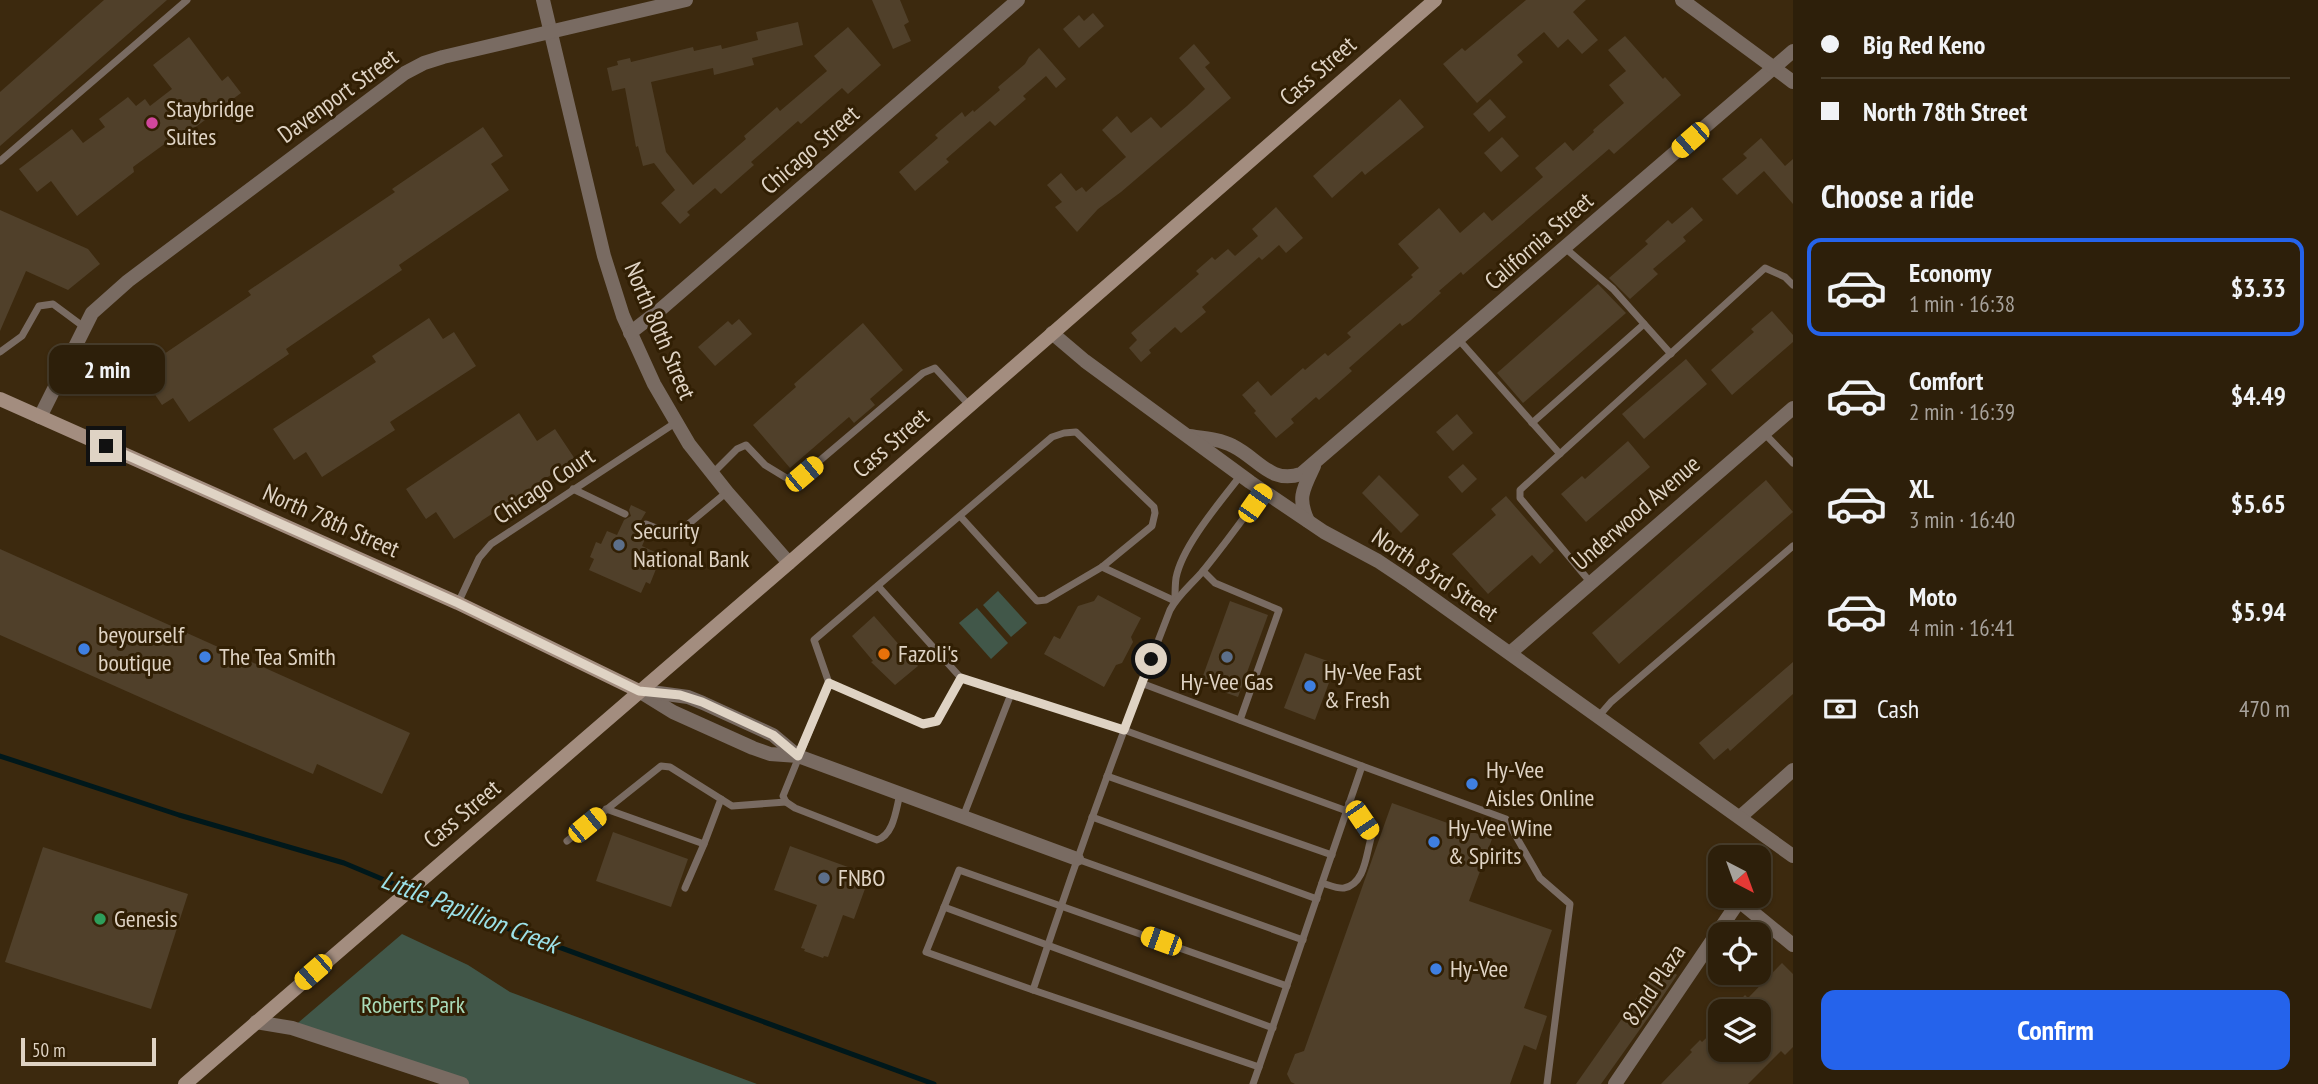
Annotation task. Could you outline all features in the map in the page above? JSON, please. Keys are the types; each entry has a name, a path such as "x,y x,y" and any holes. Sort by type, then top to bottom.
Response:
{"main road":[{"name":"Cass Street","path":"184,1084 789,563 1435,0"},
{"name":"North 78th Street","path":"0,399 458,603 639,691"}],"street":[{"name":"North 80th Street","path":"543,0 607,270 630,333 676,423 712,474 789,563"},
{"name":"Davenport Street","path":"40,416 92,313 128,281 405,73 435,59 686,0"},
{"name":"Chicago Street","path":"630,333 661,309 1004,6 1018,0"},
{"path":"1682,0 1793,82"},
{"name":"California Street","path":"1189,436 1209,438 1233,446 1275,476 1290,478 1301,474 1793,51"},
{"name":"North 83rd Street","path":"1052,333 1263,491 1308,521 1389,568 1793,856"},
{"name":"Underwood Avenue","path":"1510,653 1793,408"},
{"name":"California Street","path":"1308,521 1301,499 1303,487 1314,465"},
{"path":"639,691 673,712 753,748 770,754 798,756 1077,859"},
{"path":"639,691 680,695 702,702 773,735 798,756"},
{"path":"1740,817 1793,770"},
{"name":"82nd Plaza","path":"1615,1084 1739,901 1793,945"},
{"path":"256,1022 292,1028 462,1084"}],"lane":[{"path":"0,161 187,0"},
{"path":"1565,248 1613,289 1671,354"},
{"path":"1591,583 1520,498 1520,490 1765,268 1785,277 1793,285"},
{"path":"0,352 22,336 39,306 53,303 85,328"},
{"path":"1532,423 1644,324"},
{"path":"1459,340 1560,454"},
{"path":"712,474 737,449 746,445 765,465 788,479 804,474 923,373 935,368 970,405"},
{"name":"Chicago Court","path":"458,603 486,548 676,423"},
{"path":"900,794 889,833 877,840 786,802 783,796 829,683 814,640 1052,437 1076,432 1154,507 1155,513 1152,526 1102,567 1046,600 1037,601 960,516"},
{"path":"1764,433 1793,463"},
{"path":"1033,990 1092,817 1175,601 1176,578 1182,560 1241,475"},
{"path":"573,489 625,514"},
{"path":"1175,601 1203,571 1263,491"},
{"path":"646,524 669,533 680,531 727,492"},
{"path":"1598,717 1611,702 1793,545"},
{"path":"1102,567 1175,601"},
{"path":"1203,571 1215,583 1279,610 1240,720"},
{"path":"878,586 961,678 1124,730 1348,807 1372,835 1361,875 1353,884 1342,889 1322,883"},
{"path":"829,683 923,724 937,721 961,678"},
{"path":"1142,683 1506,820 1540,878 1570,904 1547,1084"},
{"path":"963,817 1011,694"},
{"path":"567,841 661,766 670,767 732,806 786,802"},
{"path":"1253,1084 1362,766"},
{"path":"1107,776 1332,855"},
{"path":"685,888 722,799"},
{"path":"607,809 704,844"},
{"path":"1092,817 1317,899"},
{"path":"1077,859 1303,940"},
{"path":"1259,1067 926,952 959,870 1287,986"},
{"path":"944,907 1273,1028"}],"green space":[{"path":"998,591 1027,623 1011,637 983,605"},
{"path":"977,608 1008,643 991,659 959,623"},
{"name":"Roberts Park","path":"402,934 468,965 510,992 757,1084 462,1084 292,1028"}],"building":[{"path":"104,0 167,0 0,146 0,92"},
{"path":"872,0 900,0 909,22 904,25 911,41 893,49"},
{"path":"1526,0 1586,0 1573,12 1598,40 1582,54 1568,39 1558,48 1544,32 1517,55 1523,62 1477,103 1443,64 1462,48 1465,51"},
{"path":"1093,13 1104,26 1079,48 1063,29 1079,15 1084,21"},
{"path":"798,22 803,45 752,58 754,65 714,75 713,68 651,82 666,152 693,185 746,139 744,136 777,107 780,111 827,71 814,56 848,27 881,65 848,94 842,88 801,124 798,121 751,162 754,165 721,194 715,188 687,212 690,215 680,224 661,203 675,190 654,163 643,166 638,146 636,147 625,88 612,91 607,68 618,65 617,61 630,58 631,62 693,47 694,51 721,45 722,49 758,40 756,32"},
{"path":"1625,36 1681,95 1614,154 1609,149 1463,275 1461,272 1410,321 1402,326 1400,323 1349,368 1352,371 1319,400 1316,397 1291,419 1294,423 1276,438 1242,395 1258,381 1271,396 1303,368 1305,370 1325,353 1328,356 1351,337 1347,333 1413,277 1411,275 1419,268 1398,244 1439,208 1460,233 1484,212 1492,221 1543,177 1535,168 1565,142 1573,151 1594,132 1593,130 1624,103 1609,85 1626,71 1608,50"},
{"name":"Staybridge Suites","path":"189,37 222,81 228,76 241,93 173,144 170,140 133,167 134,172 77,216 51,181 37,192 19,169 72,129 83,143 105,127 99,119 128,97 136,106 145,99 150,106 172,89 153,65"},
{"path":"1194,44 1210,63 1205,67 1231,98 1098,209 1077,232 1055,207 1062,202 1047,185 1061,173 1076,191 1082,187 1086,192 1126,157 1102,130 1117,116 1131,133 1151,117 1161,128 1205,89 1179,58"},
{"path":"1039,48 1066,79 1056,88 1046,76 1023,96 1026,99 995,126 990,121 946,159 949,162 915,191 899,172 938,138 935,135 962,112 965,117 973,110 974,112 1000,90 998,87"},
{"path":"1400,99 1424,127 1365,175 1362,171 1332,198 1313,176"},
{"path":"1490,99 1506,117 1489,132 1473,114"},
{"path":"483,127 503,156 491,164 509,190 399,265 402,270 286,349 289,354 189,422 173,398 162,405 139,371 251,295 248,291 395,192 392,189"},
{"path":"1502,137 1519,156 1501,172 1484,153"},
{"path":"1761,138 1785,166 1793,159 1793,204 1764,171 1737,195 1722,179 1747,158 1743,154"},
{"path":"1276,207 1303,238 1286,253 1279,245 1262,260 1259,257 1202,307 1206,312 1181,333 1175,327 1149,350 1151,353 1141,362 1129,348 1137,340 1131,333 1199,274 1196,271 1212,257 1215,260 1228,249 1235,256 1258,236 1252,229"},
{"path":"1692,207 1703,220 1683,237 1686,241 1653,269 1658,274 1630,299 1609,278 1648,244 1645,241 1668,220 1672,224"},
{"path":"0,210 88,249 100,264 68,290 26,271 0,331"},
{"path":"1598,284 1626,313 1523,403 1497,373"},
{"path":"1772,311 1793,335 1793,342 1732,395 1711,370 1754,332 1751,329"},
{"path":"429,318 443,339 454,332 476,366 390,422 395,430 322,477 306,452 294,460 273,429 376,362 372,356"},
{"path":"739,319 752,334 715,366 698,347 728,321 732,325"},
{"path":"863,323 903,370 870,399 875,405 854,423 849,417 790,468 753,425 796,387 794,384"},
{"path":"1686,359 1707,384 1644,439 1622,414"},
{"path":"519,413 537,441 555,429 575,459 454,539 436,512 426,519 406,489"},
{"path":"1457,414 1473,433 1453,451 1436,432"},
{"path":"1628,441 1650,467 1586,522 1561,494 1582,476 1585,479"},
{"path":"1463,464 1477,479 1462,493 1448,477"},
{"path":"1379,475 1419,515 1401,533 1362,493"},
{"path":"1766,480 1793,512 1619,664 1592,633"},
{"path":"1506,496 1554,551 1540,564 1532,555 1488,594 1452,554 1496,515 1491,509"},
{"name":"Security National Bank","path":"631,505 646,512 640,522 645,530 642,546 659,554 650,584 646,582 641,593 589,570 594,559 590,557 596,542 601,544 607,531 617,535 624,520 631,516"},
{"path":"0,549 410,733 382,794 317,764 313,774 0,635"},
{"path":"1098,595 1141,618 1122,663 1116,665 1104,687 1044,654 1054,636 1060,639 1078,606 1094,601"},
{"path":"1230,601 1268,615 1238,697 1200,684"},
{"path":"874,616 901,647 904,645 914,656 911,658 918,666 895,685 871,662 873,661 852,636"},
{"name":"Hy-Vee Fast & Fresh","path":"1305,653 1336,664 1315,720 1284,708"},
{"path":"1793,662 1793,694 1730,751 1728,748 1714,760 1699,743"},
{"name":"Hy-Vee","path":"1392,803 1492,839 1469,901 1552,930 1524,1008 1547,1016 1536,1050 1524,1045 1510,1084 1295,1084 1287,1074 1295,1054 1304,1051"},
{"path":"613,832 688,859 671,907 596,881"},
{"path":"790,846 870,875 854,919 843,915 828,957 823,958 801,948 817,905 774,890"},
{"name":"Genesis","path":"43,847 188,894 151,1009 5,962"},
{"path":"1661,963 1677,975 1653,1011 1601,1084 1576,1084"},
{"path":"1782,963 1793,974 1793,1047 1785,1055 1781,1051 1771,1061 1771,999 1741,999 1745,995 1748,998 1761,985 1771,985 1771,974"},
{"path":"1708,1036 1708,1062 1770,1062 1748,1084 1661,1084 1692,1052 1690,1050 1700,1040 1702,1042"}],"waterway":[{"name":"Little Papillion Creek","path":"0,756 179,815 344,863 449,907 934,1084"}],"place":[{"name":"Staybridge Suites","path":"152,123"},
{"name":"Security National Bank","path":"619,545"},
{"name":"beyourself boutique","path":"84,649"},
{"name":"Fazoli's","path":"884,654"},
{"name":"The Tea Smith","path":"205,657"},
{"name":"Hy-Vee Gas","path":"1227,657"},
{"name":"Hy-Vee Fast & Fresh","path":"1310,686"},
{"name":"Hy-Vee Aisles Online","path":"1472,784"},
{"name":"Hy-Vee Wine & Spirits","path":"1434,842"},
{"name":"FNBO","path":"824,878"},
{"name":"Genesis","path":"100,919"},
{"name":"Hy-Vee","path":"1436,969"}],"route":[{"path":"106,446 458,603 639,691 680,695 702,702 773,735 798,756 829,683 923,724 937,721 961,678 1124,730 1151,659"}]}
